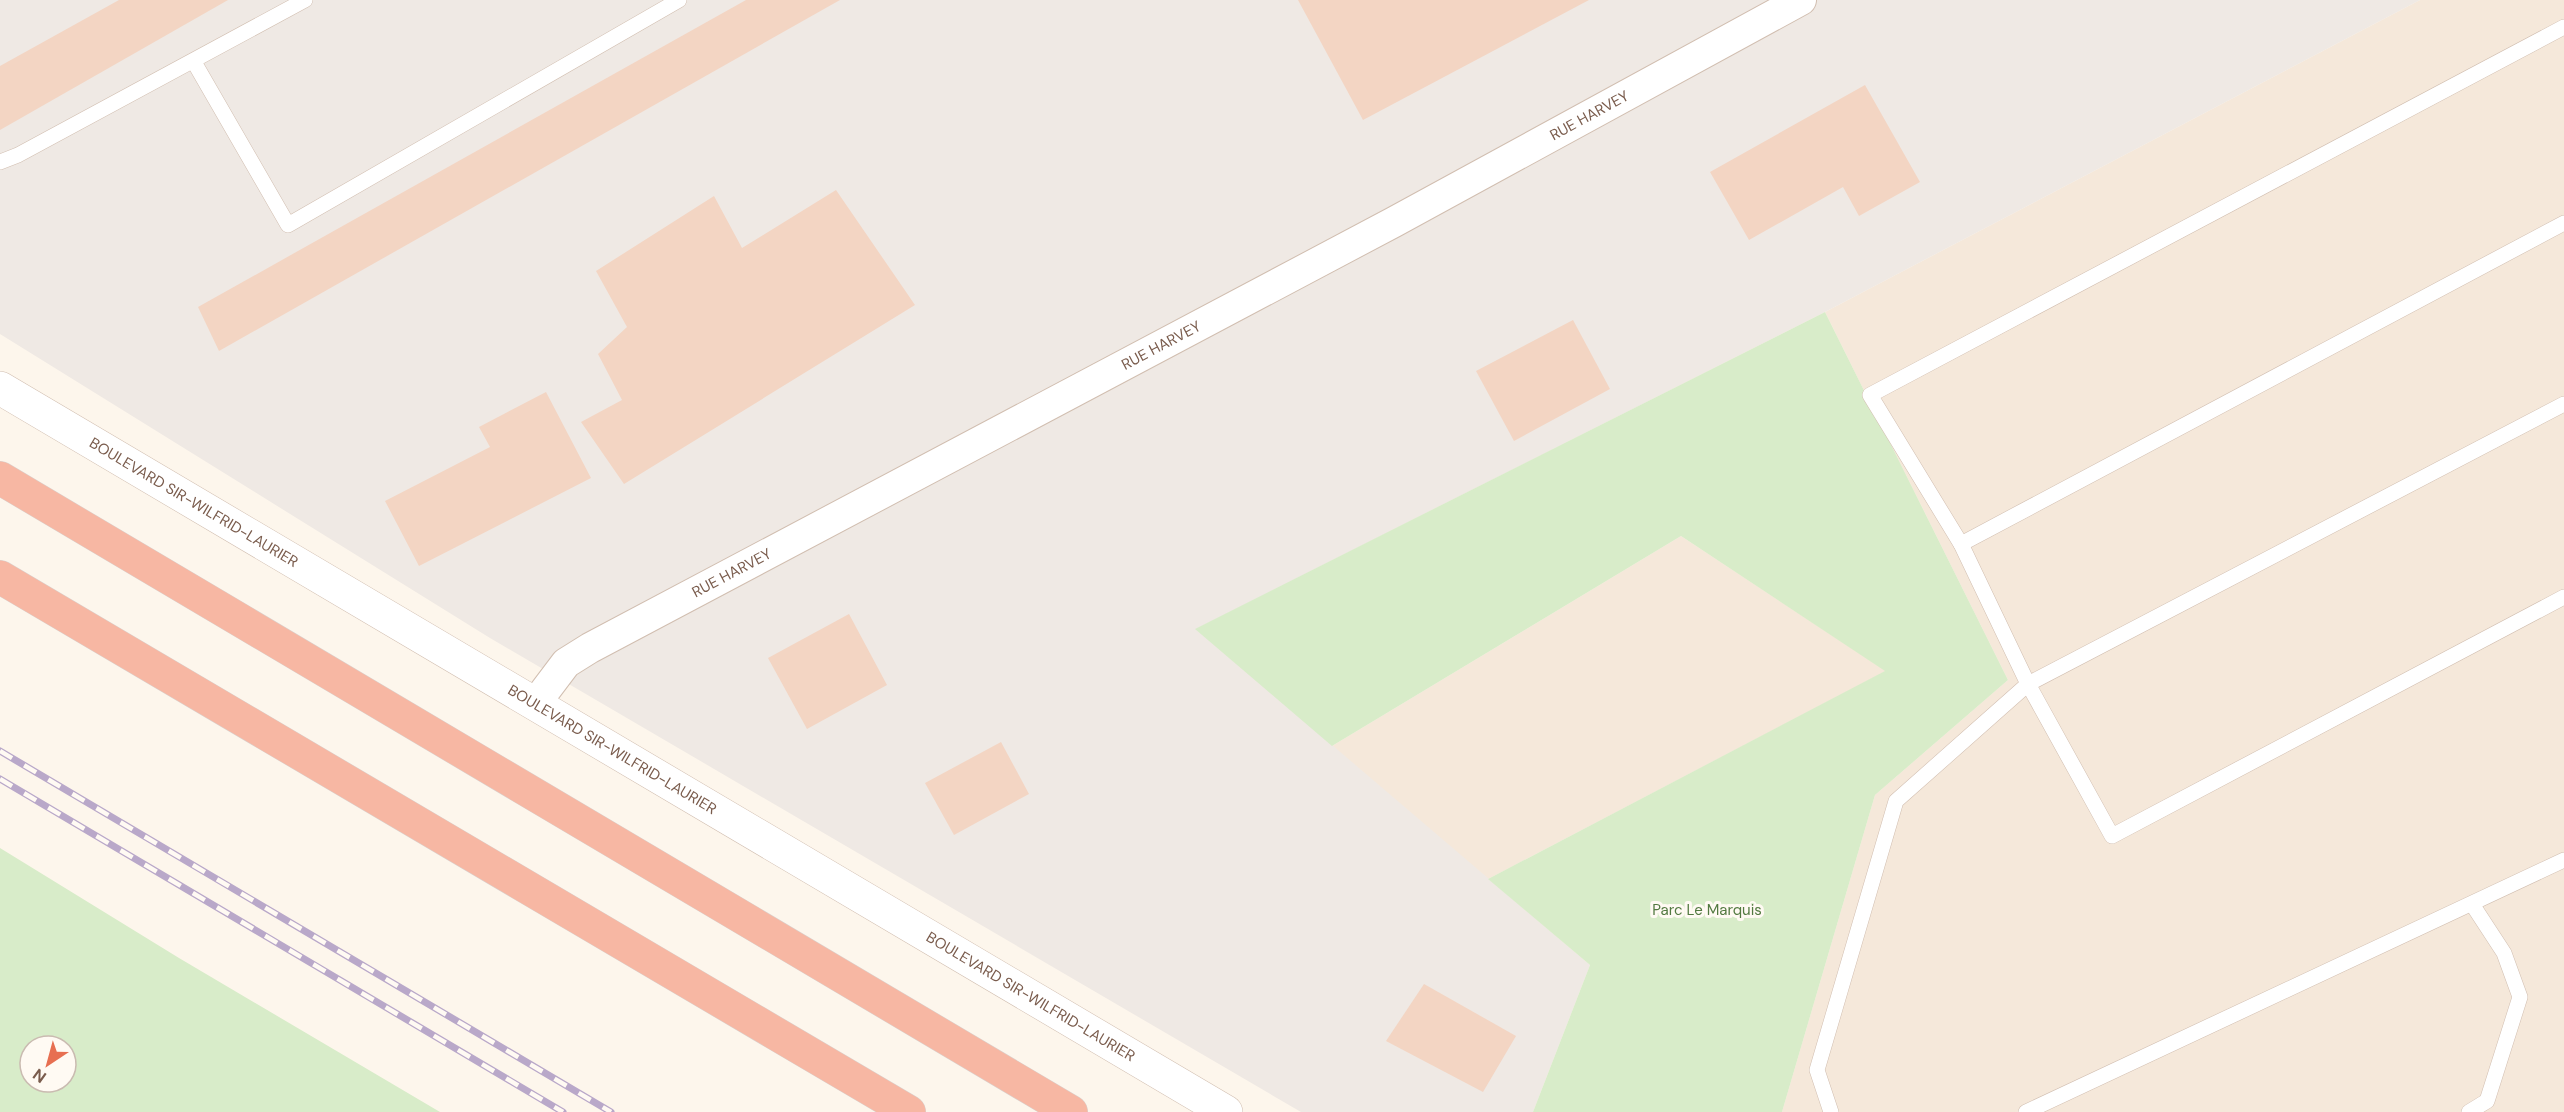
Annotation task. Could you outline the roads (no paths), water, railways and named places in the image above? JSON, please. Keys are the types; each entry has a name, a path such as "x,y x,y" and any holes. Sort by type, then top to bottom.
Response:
{"highway":[{"path":"0,478 1071,1112"},
{"path":"0,577 909,1112"}],"street":[{"name":"RUE HARVEY","path":"534,704 566,663 590,648 1394,222 1801,0"},
{"name":"BOULEVARD SIR-WILFRID-LAURIER","path":"0,388 1226,1112"}],"lane":[{"path":"0,162 18,155 195,62 305,0"},
{"path":"195,62 288,225 679,0"},
{"path":"2564,27 1870,394 1961,544 2028,684 2112,836 2564,597"},
{"path":"1961,544 2564,223"},
{"path":"1831,1112 1817,1070 1896,801 2028,684 2564,404"},
{"path":"2026,1112 2564,860"},
{"path":"2469,1112 2487,1101 2520,997 2504,953 2472,904"}],"railway":[{"path":"0,751 611,1112"},
{"path":"0,779 563,1112"}],"park label":[{"name":"Parc Le Marquis","path":"1707,910"}]}
